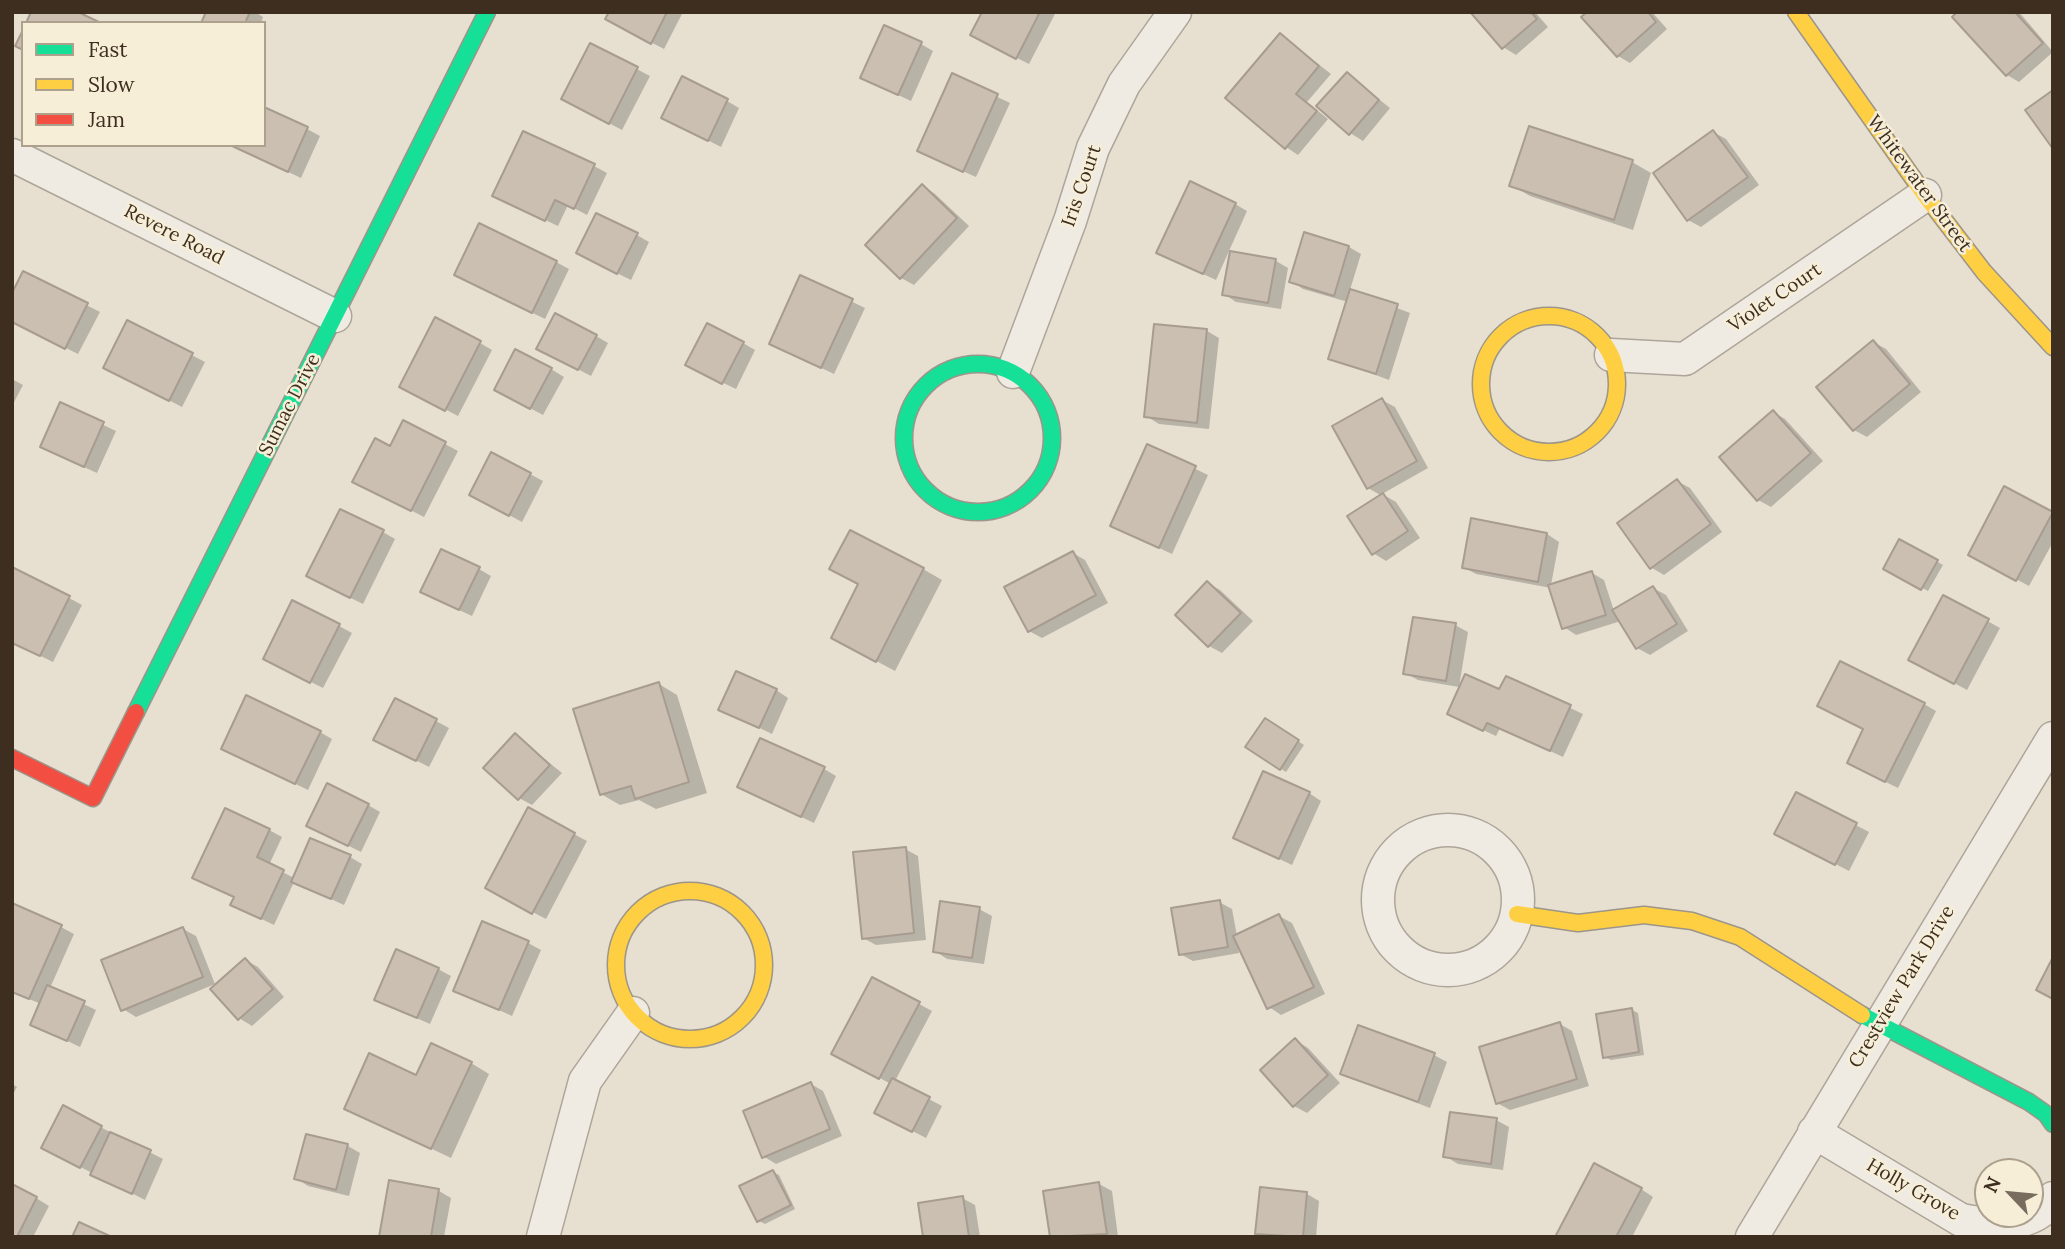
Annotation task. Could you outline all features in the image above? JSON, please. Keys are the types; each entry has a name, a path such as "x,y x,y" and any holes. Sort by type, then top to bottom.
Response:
{"street":[{"name":"Sumac Drive","path":"12,758 93,799 487,12"},
{"name":"Iris Court","path":"1013,372 1070,220 1093,148 1124,84 1175,12"},
{"name":"Whitewater Street","path":"1796,12 1925,195 1984,272 2053,346"},
{"name":"Revere Road","path":"12,155 335,316"},
{"name":"Violet Court","path":"1611,355 1685,359 1925,195"},
{"path":"1539,316 1561,316 1582,323 1599,337 1611,355 1617,378 1616,401 1606,423 1590,440 1569,451 1545,453 1522,448 1503,436 1488,417 1480,396 1484,364 1500,335 1518,323 1539,316"},
{"path":"989,364 1013,372 1032,386 1045,406 1052,429 1051,453 1042,475 1027,494 1006,506 983,512 959,509 937,500 919,482 907,460 904,436 909,411 922,390 941,373 964,365 989,364"},
{"name":"Crestview Park Drive","path":"1752,1237 2053,738"},
{"path":"1450,830 1474,835 1495,848 1510,866 1518,890 1517,914 1509,934 1495,952 1477,964 1456,970 1433,969 1405,954 1384,929 1379,907 1380,885 1389,863 1405,845 1427,833 1450,830"},
{"path":"698,891 723,898 743,912 757,932 764,955 764,979 755,1001 740,1020 720,1034 697,1040 673,1038 651,1029 633,1013 621,992 615,967 619,942 632,919 650,902 673,892 698,891"},
{"path":"1517,914 1578,923 1644,915 1692,921 1740,937 1878,1025 2029,1102 2046,1114 2053,1124"},
{"path":"543,1237 585,1081 633,1013"},
{"name":"Holly Grove","path":"1814,1132 1961,1220 1985,1225 2008,1223 2028,1218 2049,1204 2053,1198"}],"building":[{"path":"31,12 78,12 97,21 27,21"},
{"path":"206,12 250,12 246,21 202,21"},
{"path":"609,12 667,12 651,44 605,19"},
{"path":"982,12 1040,12 1016,59 970,35"},
{"path":"1531,12 1537,19 1502,49 1471,13"},
{"path":"1587,12 1648,12 1656,22 1617,57 1581,17"},
{"path":"1957,12 2015,12 2043,43 2006,76 1952,17"},
{"path":"884,25 922,42 898,95 860,78"},
{"path":"1280,33 1319,66 1296,94 1317,111 1285,149 1225,98"},
{"path":"21,34 21,49 15,46"},
{"path":"590,43 638,67 609,124 561,99"},
{"path":"1347,72 1379,100 1349,135 1316,106"},
{"path":"952,73 998,94 963,172 917,151"},
{"path":"682,76 728,99 708,141 661,118"},
{"path":"2053,90 2053,149 2025,110"},
{"path":"266,108 308,127 288,172 234,147 266,147"},
{"path":"1529,126 1633,160 1614,220 1509,186"},
{"path":"1713,130 1748,177 1687,221 1653,173"},
{"path":"523,131 595,164 574,209 555,200 545,221 492,196"},
{"path":"1190,181 1236,203 1203,274 1156,253"},
{"path":"922,184 957,218 900,279 865,245"},
{"path":"596,213 638,233 617,274 576,253"},
{"path":"479,223 557,261 532,313 454,275"},
{"path":"1304,232 1349,246 1334,296 1289,282"},
{"path":"1230,251 1276,259 1268,303 1222,295"},
{"path":"23,271 88,303 65,349 12,322 12,293"},
{"path":"800,275 853,299 821,368 769,344"},
{"path":"1350,289 1398,304 1376,374 1328,359"},
{"path":"555,313 597,335 578,370 536,349"},
{"path":"435,317 481,341 445,411 399,387"},
{"path":"127,320 193,353 169,401 103,368"},
{"path":"707,323 744,342 722,384 685,365"},
{"path":"1154,324 1207,329 1197,423 1144,417"},
{"path":"1873,340 1910,384 1853,431 1816,387"},
{"path":"515,349 552,368 530,409 494,390"},
{"path":"1382,398 1417,461 1367,489 1332,426"},
{"path":"60,402 104,422 84,467 40,447"},
{"path":"1773,410 1811,453 1757,501 1719,457"},
{"path":"403,420 446,442 411,511 352,482 375,438 390,446"},
{"path":"1147,444 1196,466 1159,548 1110,526"},
{"path":"491,452 531,473 509,516 469,495"},
{"path":"1677,479 1711,524 1650,569 1617,523"},
{"path":"2004,486 2053,512 2016,581 1968,555"},
{"path":"1383,493 1408,531 1372,555 1347,516"},
{"path":"340,509 384,530 350,598 306,576"},
{"path":"1471,518 1547,533 1538,582 1462,568"},
{"path":"850,530 924,568 876,662 831,638 858,584 829,569"},
{"path":"1899,539 1938,560 1921,590 1883,569"},
{"path":"441,549 480,567 459,610 420,592"},
{"path":"1073,551 1096,595 1028,632 1004,587"},
{"path":"12,567 70,596 40,656 12,643"},
{"path":"1592,571 1606,615 1562,629 1548,585"},
{"path":"1207,581 1241,613 1208,647 1175,615"},
{"path":"1653,586 1677,624 1636,649 1612,610"},
{"path":"1943,595 1989,619 1954,684 1908,660"},
{"path":"292,600 340,624 310,683 263,659"},
{"path":"1413,617 1456,623 1446,681 1403,674"},
{"path":"1840,661 1925,703 1885,782 1847,763 1863,729 1817,706"},
{"path":"736,671 777,689 759,728 718,710"},
{"path":"1465,674 1499,689 1506,676 1571,705 1550,751 1487,723 1483,731 1447,714"},
{"path":"659,682 689,782 635,799 631,786 600,795 573,709"},
{"path":"246,695 321,731 295,784 221,749"},
{"path":"395,698 437,719 416,761 373,740"},
{"path":"1265,718 1299,740 1280,770 1245,747"},
{"path":"515,733 550,765 518,800 483,768"},
{"path":"760,738 825,767 801,817 737,787"},
{"path":"1263,771 1310,792 1279,859 1233,838"},
{"path":"327,783 369,804 348,846 306,826"},
{"path":"1796,792 1857,823 1835,865 1774,834"},
{"path":"528,807 575,833 532,914 485,888"},
{"path":"225,808 270,829 257,857 284,870 261,919 230,905 234,897 192,878"},
{"path":"310,838 351,855 331,899 291,882"},
{"path":"906,847 914,933 862,939 853,852"},
{"path":"1220,900 1228,947 1179,955 1171,908"},
{"path":"940,901 980,907 972,958 933,952"},
{"path":"12,903 62,925 29,999 12,992"},
{"path":"1279,914 1314,987 1267,1009 1233,936"},
{"path":"482,921 529,941 499,1010 453,991"},
{"path":"183,927 203,977 121,1011 101,960"},
{"path":"396,949 439,968 417,1018 374,1000"},
{"path":"2053,957 2053,999 2036,990"},
{"path":"245,958 273,989 238,1020 210,989"},
{"path":"872,977 920,1002 879,1079 831,1054"},
{"path":"47,985 85,1001 67,1041 30,1025"},
{"path":"1632,1008 1639,1052 1603,1058 1596,1014"},
{"path":"1560,1022 1577,1079 1496,1104 1479,1047"},
{"path":"1358,1025 1435,1053 1418,1102 1340,1074"},
{"path":"1295,1038 1328,1075 1293,1107 1260,1070"},
{"path":"431,1043 472,1062 431,1149 344,1109 369,1053 416,1075"},
{"path":"892,1078 930,1097 912,1132 874,1113"},
{"path":"811,1082 830,1129 762,1158 743,1111"},
{"path":"63,1105 102,1126 80,1168 41,1148"},
{"path":"1450,1112 1497,1118 1491,1164 1443,1157"},
{"path":"110,1132 151,1150 132,1194 90,1175"},
{"path":"306,1134 348,1144 336,1190 294,1179"},
{"path":"1594,1163 1642,1188 1616,1237 1555,1237"},
{"path":"773,1170 791,1205 757,1222 739,1186"},
{"path":"389,1180 439,1189 431,1237 379,1237"},
{"path":"1099,1182 1107,1234 1050,1237 1043,1191"},
{"path":"12,1184 37,1197 17,1237 12,1237"},
{"path":"1260,1187 1307,1192 1303,1237 1255,1234"},
{"path":"963,1196 969,1237 923,1237 918,1203"},
{"path":"79,1222 112,1237 72,1237"}],"traffic: fast":[{"path":"136,712 487,12"},
{"path":"978,364 1006,370 1030,386 1046,410 1052,438 1046,466 1030,490 1006,506 978,512 950,506 926,490 910,466 904,438 910,410 926,386 950,370 978,364"},
{"path":"1862,1015 2029,1102 2046,1114 2053,1124"}],"traffic: slow":[{"path":"1796,12 1925,195 1984,272 2053,347"},
{"path":"1549,316 1575,321 1597,336 1612,358 1617,384 1612,410 1597,432 1575,447 1549,452 1523,447 1501,432 1486,410 1481,384 1486,358 1501,336 1523,321 1549,316"},
{"path":"690,891 718,897 731,903 742,913 752,924 758,937 764,965 758,993 752,1006 742,1017 731,1027 718,1033 690,1039 662,1033 649,1027 638,1017 628,1006 622,993 616,965 622,937 628,924 638,913 649,903 662,897 690,891"},
{"path":"1517,914 1578,923 1644,915 1692,921 1740,937 1862,1015"}],"traffic: jam":[{"path":"12,758 93,798 136,712"}]}
